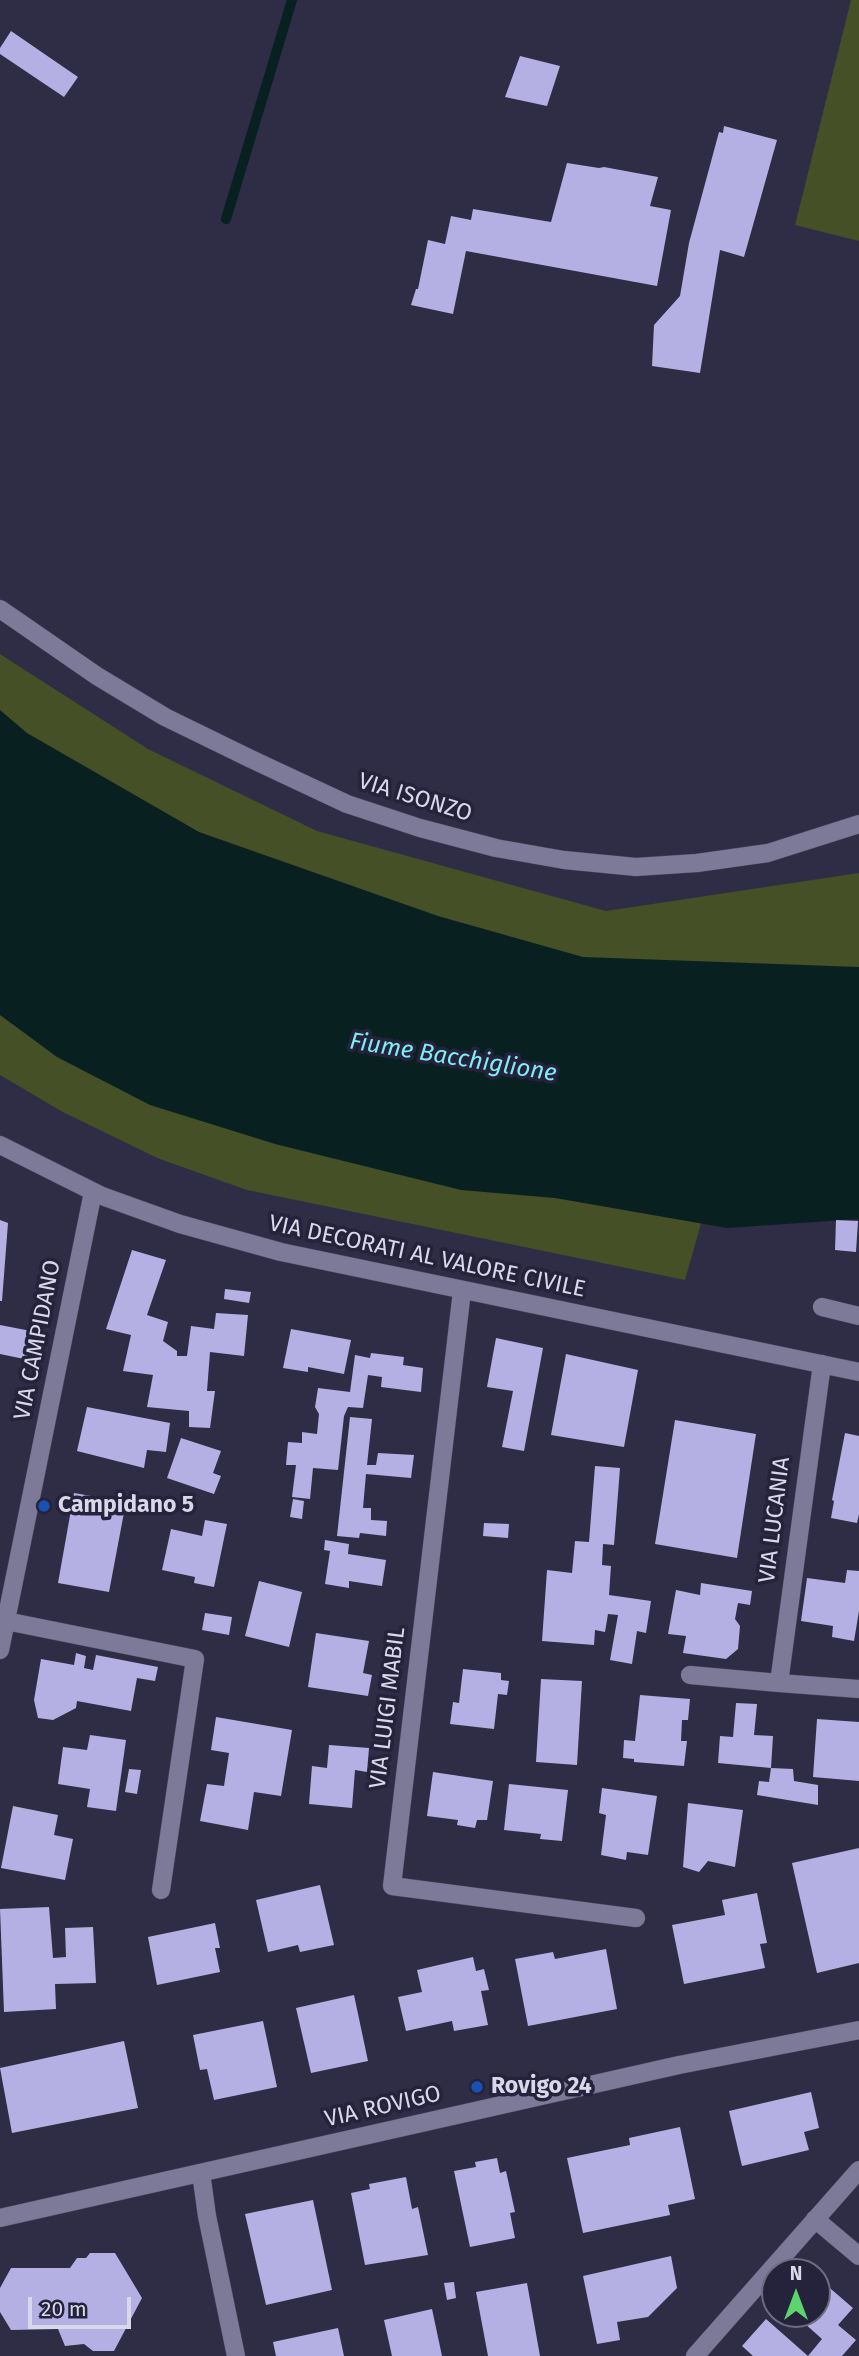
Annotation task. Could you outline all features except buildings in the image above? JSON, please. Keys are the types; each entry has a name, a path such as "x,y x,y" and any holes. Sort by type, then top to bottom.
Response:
{"street":[{"name":"VIA ISONZO","path":"0,609 131,697 165,717 251,759 347,804 420,828 496,848 564,860 636,867 685,864 768,853 859,824"},
{"name":"VIA DECORATI AL VALORE CIVILE","path":"0,1144 93,1192 180,1224 281,1252 859,1372"},
{"name":"VIA CAMPIDANO","path":"0,1650 93,1192"},
{"name":"VIA LUIGI MABIL","path":"462,1291 392,1886 636,1918"},
{"path":"822,1307 859,1316"},
{"name":"VIA LUCANIA","path":"779,1683 813,1415 822,1364"},
{"path":"6,1621 195,1658 160,1890"},
{"path":"690,1675 859,1689"},
{"name":"VIA ROVIGO","path":"0,2218 679,2065 859,2030"},
{"path":"695,2356 859,2171"},
{"path":"201,2173 207,2216 236,2356"},
{"path":"816,2219 859,2256"}],"green space":[{"path":"851,0 859,0 859,241 795,225"},
{"path":"0,654 148,749 317,831 606,911 859,873 859,1204 704,1213 685,1280 247,1190 157,1158 61,1111 0,1075"}],"water":[{"name":"Fiume Bacchiglione","path":"0,710 27,733 199,832 438,916 583,957 859,967 859,1219 727,1228 555,1198 461,1190 275,1144 150,1105 57,1057 0,1015"}],"waterway":[{"path":"226,219 292,0"}],"place":[{"name":"Campidano 5","path":"44,1506"},
{"name":"Rovigo 24","path":"477,2087"}]}
